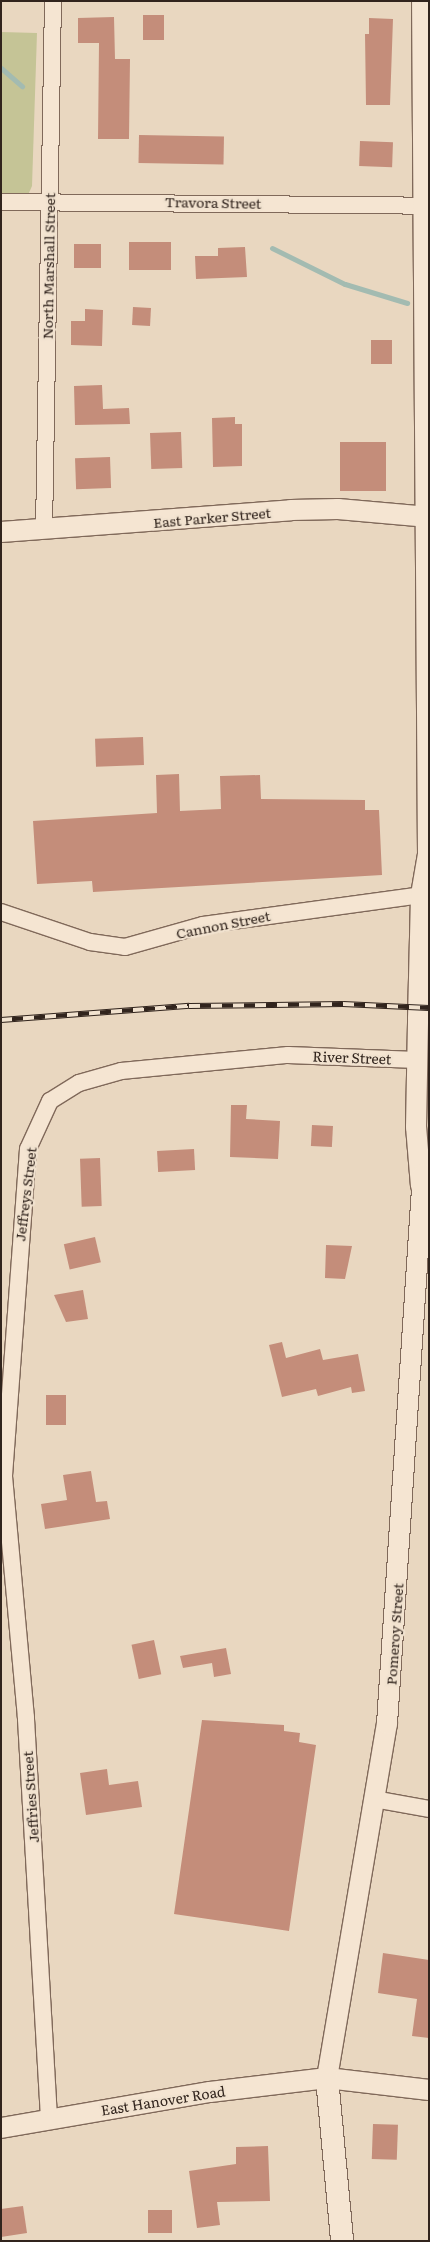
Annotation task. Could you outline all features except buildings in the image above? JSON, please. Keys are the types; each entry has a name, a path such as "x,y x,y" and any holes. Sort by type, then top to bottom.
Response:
{"main road":[{"path":"326,2078 342,2241"}],"street":[{"name":"North Marshall Street","path":"44,530 53,1"},
{"name":"Pomeroy Street","path":"326,2078 374,1799 394,1648 422,1277 417,1060 421,895 428,856 424,5"},
{"name":"Travora Street","path":"1,202 424,206"},
{"name":"East Parker Street","path":"1,532 291,510 338,509 426,516"},
{"name":"Cannon Street","path":"1,912 90,942 125,946 203,925 421,895"},
{"name":"River Street","path":"288,1055 417,1060"},
{"name":"Jeffreys Street","path":"4,1476 28,1149 50,1101 79,1083 121,1071 288,1055"},
{"name":"Pomeroy Street","path":"421,1186 429,1140"},
{"name":"Jeffries Street","path":"4,1476 26,1718 49,2118"},
{"path":"374,1799 429,1810"},
{"name":"East Hanover Road","path":"1,2128 49,2118 326,2078 429,2090"}],"shaded area":[{"path":"1,32 37,33 32,186 28,195 1,193"}],"waterway":[{"path":"1,68 22,86"},
{"path":"272,248 345,284 407,303"}],"railway":[{"path":"1,1020 189,1006 343,1004 429,1008"}]}
